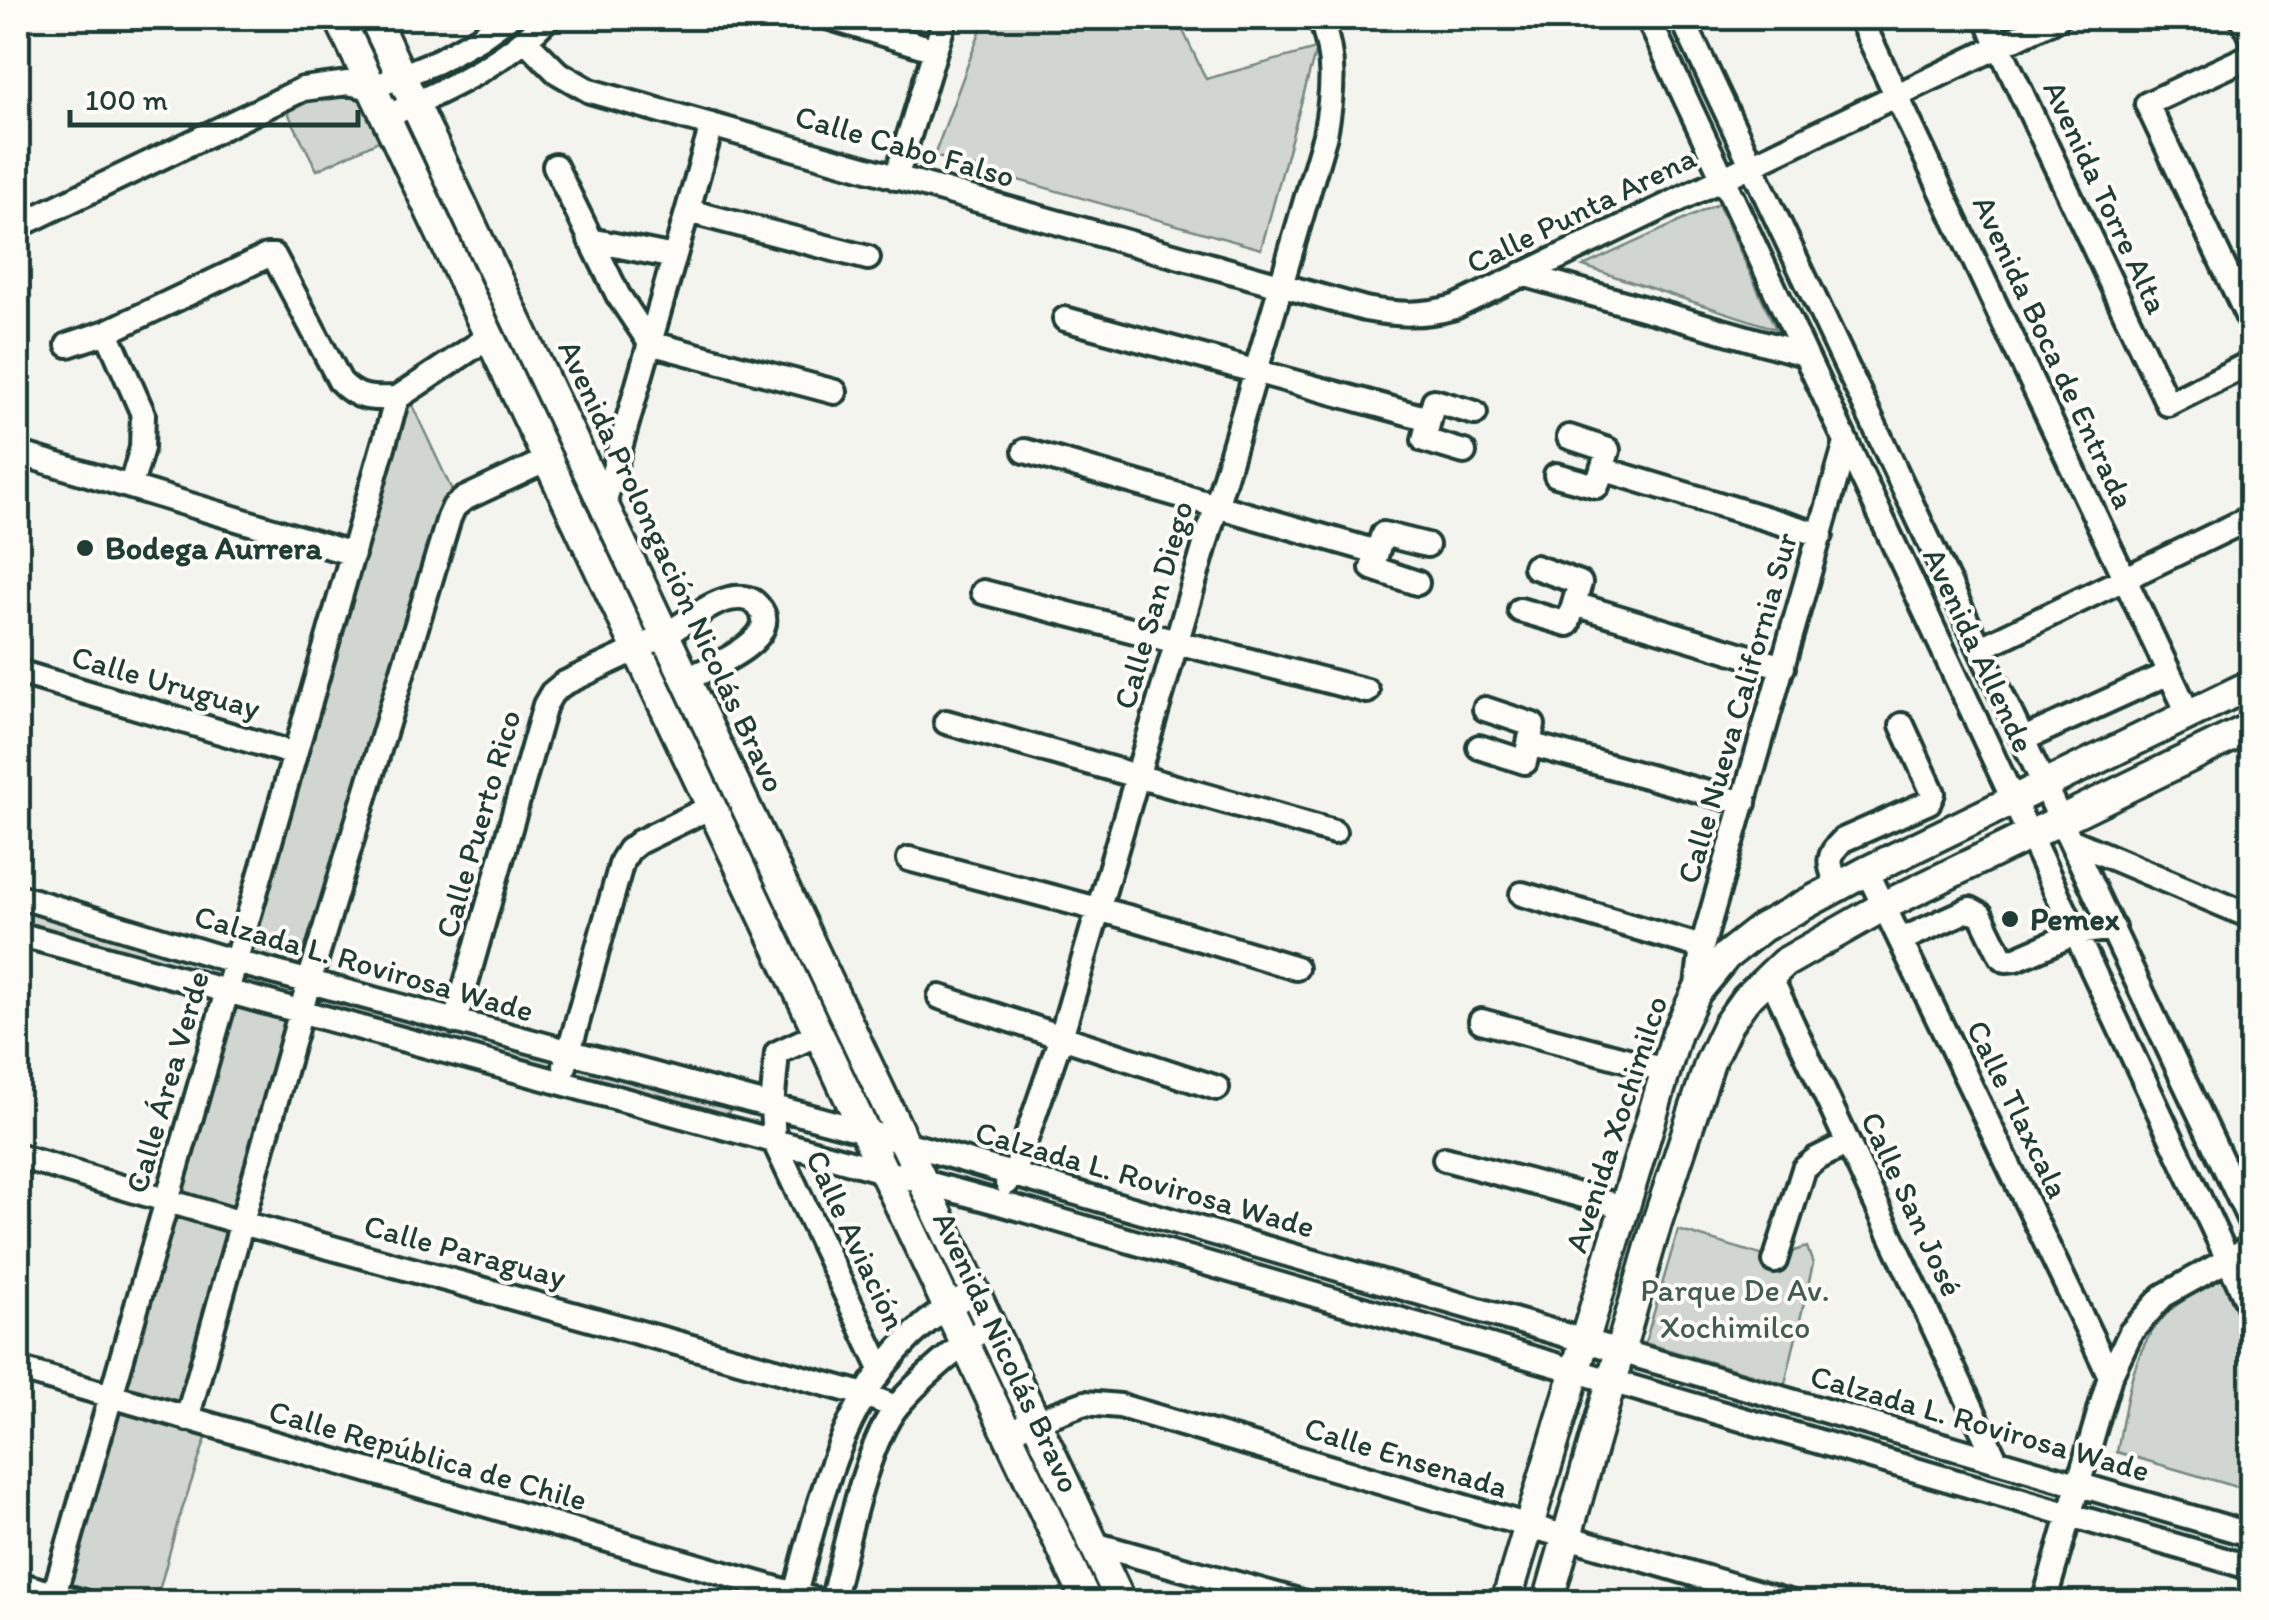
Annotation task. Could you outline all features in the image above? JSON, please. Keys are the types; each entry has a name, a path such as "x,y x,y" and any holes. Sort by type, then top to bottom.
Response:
{"main road":[{"name":"Avenida Prolongación Nicolás Bravo","path":"339,18 864,1131"},
{"name":"Avenida Prolongación Nicolás Bravo","path":"374,18 908,1144"},
{"name":"Avenida Xochimilco","path":"1506,1602 1677,1033 1696,993 1726,956 1751,937 1867,871 2252,684"},
{"path":"1548,1602 1657,1222 1710,1062 1744,1000 1784,962 1884,906 2030,834 2067,830 2252,728"},
{"name":"Avenida Nicolás Bravo","path":"864,1131 1087,1602"},
{"name":"Avenida Nicolás Bravo","path":"908,1144 1121,1602"}],"street":[{"path":"18,226 303,89 348,83 372,88 438,61 507,18"},
{"path":"386,117 526,41 548,18"},
{"path":"830,18 935,50"},
{"path":"896,178 945,18"},
{"name":"Calle San Diego","path":"993,1202 1014,1174 1060,1037 1325,135 1333,94 1330,51 1320,18"},
{"name":"Avenida Allende","path":"1648,18 2252,1310"},
{"name":"Avenida Allende","path":"1682,18 2252,1225"},
{"name":"Avenida Boca de Entrada","path":"1860,18 2189,715"},
{"name":"Avenida Torre Alta","path":"1986,18 2168,404 2252,362"},
{"name":"Calle Punta Arena","path":"1281,284 1395,314 1422,314 1454,307 2058,18"},
{"path":"2242,18 2252,37"},
{"name":"Calle Cabo Falso","path":"526,41 557,72 590,91 1281,284"},
{"path":"2252,54 2148,104 2252,326"},
{"path":"604,504 712,126"},
{"path":"556,166 618,294 650,343 835,392"},
{"path":"688,211 868,258"},
{"path":"590,240 674,258"},
{"path":"68,345 107,332 267,256 274,256 340,381 352,394 368,399 397,398 489,337"},
{"path":"1522,274 1804,354"},
{"path":"1065,319 1429,418"},
{"path":"107,332 143,414 142,448 131,485"},
{"name":"Calle Área Verde","path":"53,1598 397,398"},
{"path":"1464,452 1424,440 1429,418 1434,401 1475,414"},
{"path":"1556,475 1597,486 1608,450 1568,438"},
{"name":"Calle Nueva California Sur","path":"1696,993 1702,947 1846,443"},
{"path":"1025,451 1377,551 1427,546"},
{"path":"18,453 353,554"},
{"path":"187,1419 300,1014 454,507 547,460"},
{"path":"1602,468 1821,535"},
{"path":"1981,648 2252,517"},
{"path":"1377,551 1417,582"},
{"path":"1534,567 1574,604"},
{"path":"983,592 1367,691"},
{"name":"Calle Puerto Rico","path":"455,1022 552,693 725,600 747,598 758,605 763,627 746,648 687,679"},
{"path":"1520,610 1574,604 1783,668"},
{"name":"Calle Uruguay","path":"18,672 295,754"},
{"path":"2024,739 2169,673"},
{"path":"1478,747 1525,762 1533,725 1484,709"},
{"path":"946,722 1334,832"},
{"path":"1838,887 1830,863 1832,851 1843,840 1929,802 1933,793 1902,725"},
{"path":"1529,744 1744,803"},
{"path":"560,1084 622,861 639,842 711,807"},
{"path":"2067,830 2252,917"},
{"path":"909,859 1296,968"},
{"name":"Calle Tlaxcala","path":"1867,871 2110,1376"},
{"path":"1522,894 1702,947"},
{"name":"Calzada L. Rovirosa Wade","path":"18,896 236,962 864,1131 2252,1535"},
{"path":"1901,940 1970,910 1981,915 2006,960 2016,960 2076,934 2113,928"},
{"name":"Calzada L. Rovirosa Wade","path":"18,934 882,1170 2252,1568"},
{"name":"Calle San José","path":"1769,974 1996,1460"},
{"path":"940,997 1217,1088"},
{"path":"1481,1021 1666,1070"},
{"path":"774,1142 772,1107 777,1053 818,1034"},
{"name":"Calle Aviación","path":"774,1142 880,1367"},
{"path":"1775,1262 1804,1170 1816,1159 1848,1143"},
{"name":"Calle Paraguay","path":"18,1156 242,1223 862,1394 896,1407"},
{"path":"1445,1159 1624,1207"},
{"path":"2044,1602 2110,1376 2131,1332 2164,1296 2252,1246"},
{"path":"794,1598 827,1483 862,1394 880,1367 915,1332 976,1291"},
{"path":"832,1602 855,1510 874,1454 896,1407 991,1323"},
{"name":"Calle República de Chile","path":"18,1368 794,1598 822,1602"},
{"name":"Calle Ensenada","path":"1006,1432 1085,1403 1120,1406 1789,1602"},
{"path":"1094,1544 1302,1602"},
{"path":"18,1584 53,1598 84,1602"}],"green space":[{"path":"985,18 1177,18 1206,79 1316,49 1261,249 934,156"},
{"path":"359,86 383,139 317,170 284,105"},
{"path":"1718,204 1776,329 1583,266"},
{"path":"407,394 458,503 309,981 236,961"},
{"path":"18,899 233,963 225,990 18,931"},
{"path":"322,987 567,1054 559,1083 313,1016"},
{"path":"227,995 299,1016 187,1418 112,1395"},
{"path":"569,1054 733,1098 724,1127 561,1083"},
{"name":"Parque De Av. Xochimilco","path":"1678,1230 1771,1258 1807,1247 1813,1264 1785,1384 1645,1343"},
{"path":"2222,1279 2251,1344 2251,1491 2117,1452 2134,1371 2154,1328 2193,1293"},
{"path":"110,1407 207,1435 156,1602 94,1602 58,1592"}],"place":[{"name":"Bodega Aurrera","path":"85,548"},
{"name":"Pemex","path":"2010,919"}]}
